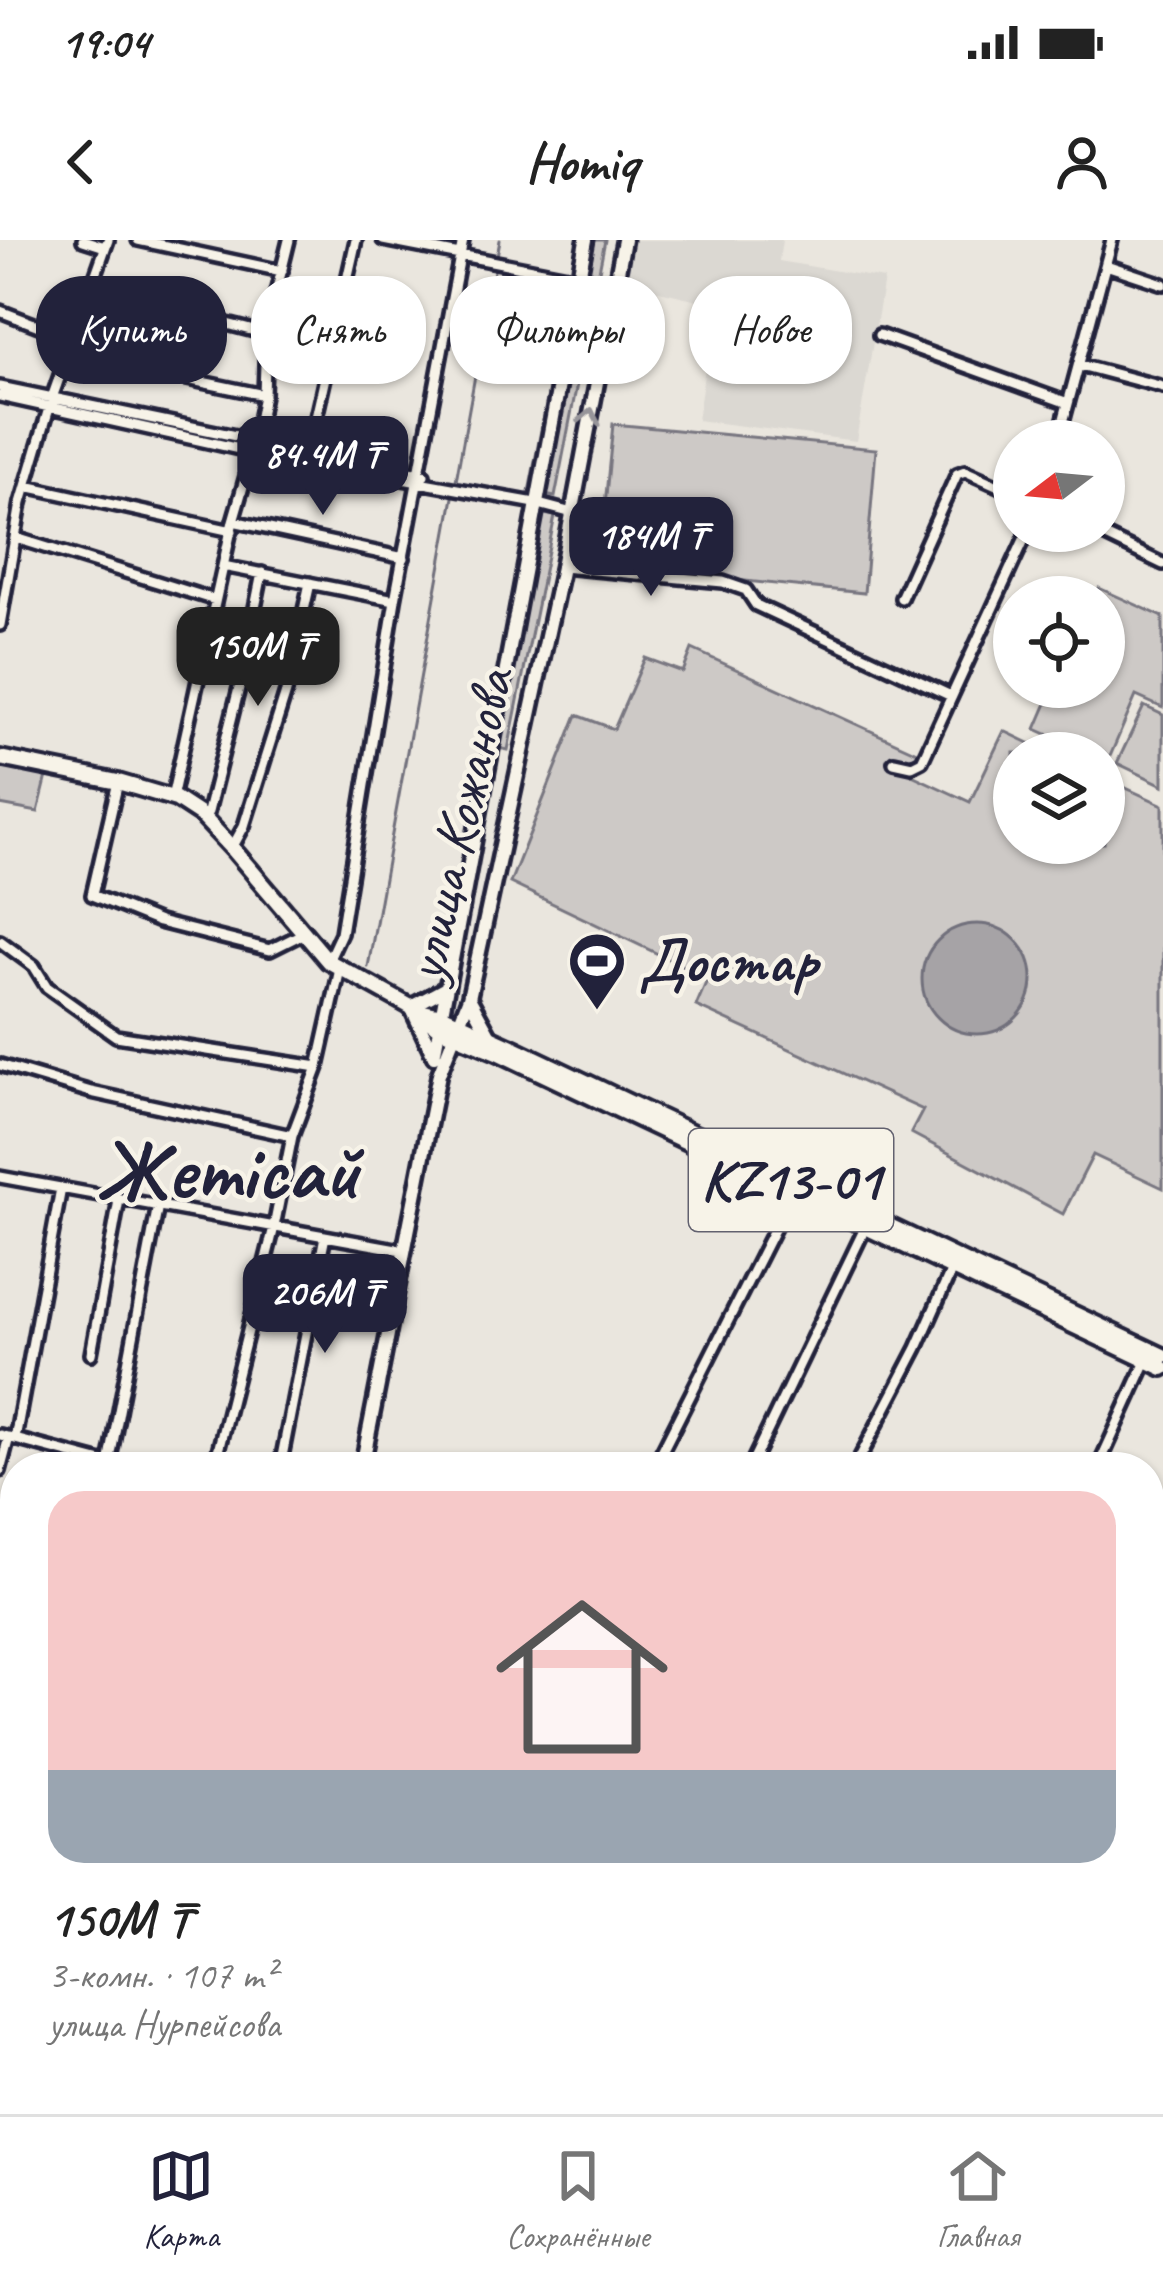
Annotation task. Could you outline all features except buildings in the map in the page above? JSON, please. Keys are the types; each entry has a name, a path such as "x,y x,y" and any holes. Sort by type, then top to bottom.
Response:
{"main road":[{"name":"KZ13-01","path":"0,758 172,798 202,817 334,965 449,1026 1154,1356 1163,1368"},
{"name":"KZ13-01","path":"486,1042 792,1193 868,1222"}],"street":[{"path":"83,240 107,244 96,276"},
{"path":"138,240 282,271"},
{"path":"281,276 289,240"},
{"path":"308,453 356,240"},
{"path":"383,240 567,276"},
{"path":"218,1452 292,1136 318,1067 395,600 463,240"},
{"name":"улица Кожанова","path":"578,276 586,240"},
{"name":"улица Кожанова","path":"449,1026 469,998 562,567 624,240"},
{"path":"1064,420 1112,240"},
{"path":"1106,265 1163,284"},
{"path":"0,311 36,325"},
{"path":"879,335 1068,403"},
{"path":"1080,365 1163,387"},
{"path":"0,625 5,566 57,384"},
{"path":"211,384 264,395"},
{"path":"172,798 264,384"},
{"name":"улица Кожанова","path":"365,1452 449,1026 446,988 558,384"},
{"path":"0,387 50,403"},
{"path":"0,396 418,478"},
{"path":"254,446 308,453 602,520"},
{"path":"902,598 957,474 965,471 993,484"},
{"path":"26,486 404,558"},
{"path":"16,538 215,599"},
{"path":"1125,546 1163,564"},
{"path":"894,762 919,765 1018,552"},
{"path":"224,566 395,600"},
{"path":"562,567 735,586 746,590 756,604 951,696"},
{"path":"202,817 208,812 239,688 262,573"},
{"path":"232,848 244,826 286,692 310,583"},
{"path":"118,782 92,895 159,922 270,950 302,934"},
{"path":"484,798 509,802"},
{"path":"0,940 34,966 47,987 116,1036 318,1067"},
{"path":"446,988 414,1009 440,1065 463,1049 486,1042 469,998"},
{"path":"0,1065 91,1092 292,1136"},
{"path":"0,1177 402,1250"},
{"path":"61,1188 8,1437 63,1452"},
{"path":"662,1452 792,1193"},
{"path":"91,1354 119,1199"},
{"path":"117,1452 158,1205"},
{"path":"757,1452 868,1222"},
{"path":"283,1452 325,1236"},
{"path":"863,1452 955,1262"},
{"path":"1106,1452 1154,1356"}],"shaded area":[{"path":"578,240 605,240 598,276 571,276"},
{"path":"624,240 782,240 779,261 884,279 856,441 697,420 703,384 852,384 852,276 689,276 689,298 665,292 665,276 617,276"},
{"path":"550,384 577,384 555,497 529,492"},
{"path":"613,424 876,449 864,593 599,566"},
{"path":"529,511 555,516 508,750 484,745"},
{"path":"1125,600 1163,617 1163,708 1136,696 1120,732 1036,729 1045,708 1125,708"},
{"path":"692,649 919,753 912,775 970,802 993,754 993,864 1125,864 1125,788 1163,805 1163,906 1159,915 1163,918 1163,1188 1093,1155 1063,1214 911,1133 923,1110 696,1006 708,978 510,883 577,715 614,729 645,658 683,672"},
{"path":"1144,706 1163,715 1163,785 1125,767 1125,746"},
{"path":"0,766 47,776 38,812 0,805"},
{"path":"977,924 998,928 1016,940 1028,958 1032,979 1028,1000 1016,1018 998,1030 977,1034 956,1030 938,1018 926,1000 922,979 926,958 938,940 956,928"}],"waterway":[{"path":"497,256 500,240"},
{"path":"368,967 495,265"},
{"path":"278,1452 314,1270"}],"place":[{"name":"Достар","path":"597,1012"}],"district":[{"name":"Жетісай","path":"228,1170"}]}
